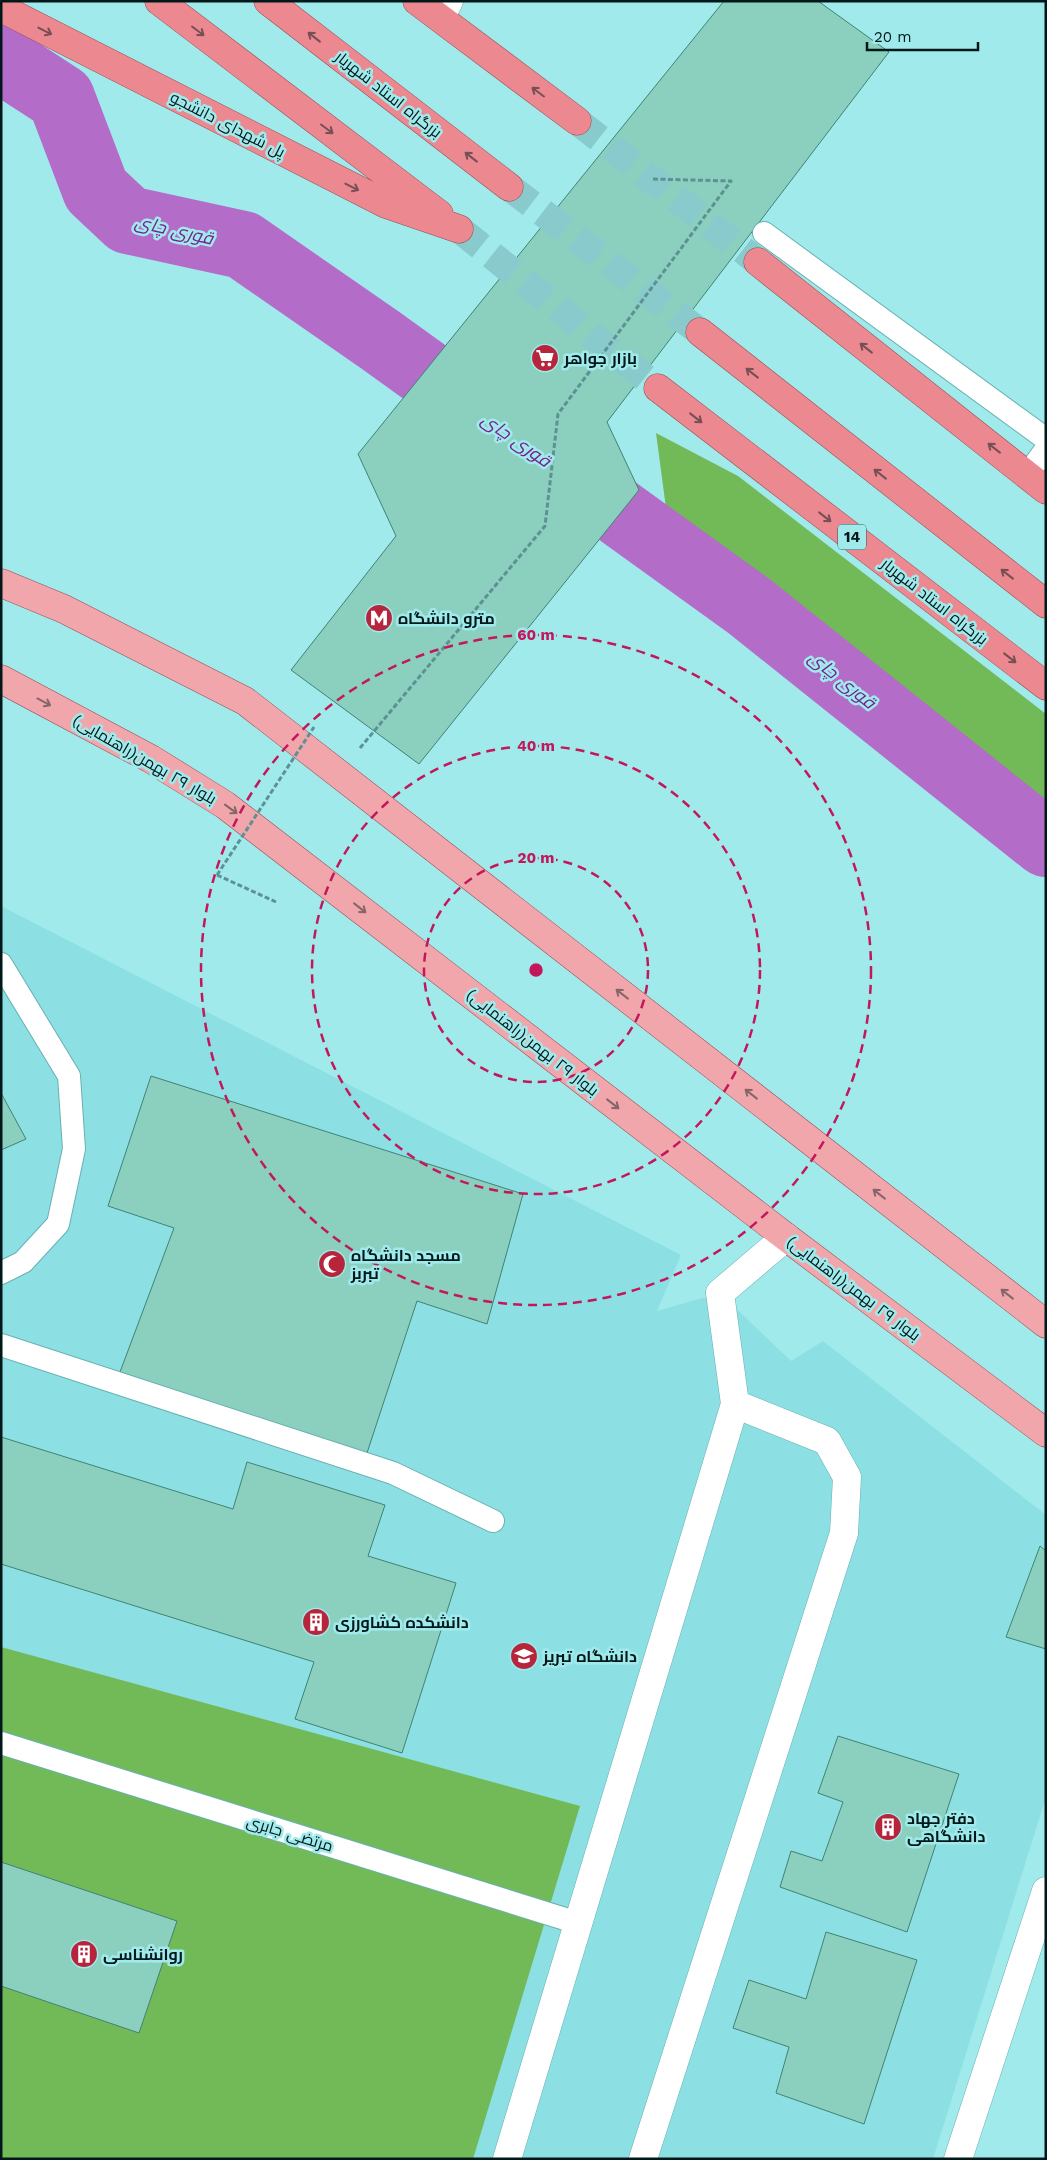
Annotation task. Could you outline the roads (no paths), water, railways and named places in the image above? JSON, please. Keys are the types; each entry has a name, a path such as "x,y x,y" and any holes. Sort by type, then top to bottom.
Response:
{"highway":[{"name":"پل شهدای دانشجو","path":"1,8 386,204 459,229 159,1"},
{"name":"بزرگراه استاد شهریار","path":"268,1 509,187"},
{"path":"417,1 444,10 577,121"},
{"path":"758,262 1036,482"},
{"path":"700,332 1046,604"},
{"name":"بزرگراه استاد شهریار","path":"658,388 1046,686"}],"main road":[{"path":"1,583 64,609 245,701 1046,1324"},
{"name":"بلوار ٢٩ بهمن(راهنمایی)","path":"1,680 151,759 225,805 786,1237 1046,1433"}],"street":[{"path":"507,2159 735,1404 720,1292 786,1237"},
{"path":"643,2159 844,1533 847,1477 827,1441 735,1404"},
{"path":"958,2159 1046,1891"}],"lane":[{"path":"764,233 1046,439"},
{"path":"1036,482 1046,449"},
{"path":"1,964 69,1076 74,1149 58,1224 23,1262 1,1273"},
{"path":"1,1345 394,1473 493,1522"},
{"name":"مرتضی جابری","path":"1,1743 578,1923"}],"waterway":[{"name":"قوری چای","path":"1,59 61,98 96,190 128,220 243,245 380,340 749,606 1046,843"}],"tunnel":[{"path":"577,121 758,262"},
{"path":"509,187 700,332"},
{"path":"459,229 658,388"}],"place":[{"name":"بازار جواهر","path":"545,358"},
{"name":"مترو دانشگاه","path":"379,618"},
{"name":"مسجد دانشگاه تبربز","path":"332,1264"},
{"name":"دانشکده کشاورزی","path":"316,1622"},
{"name":"دانشگاه تبریز","path":"524,1656"},
{"name":"دفتر جهاد دانشگاهی","path":"888,1827"},
{"name":"روانشناسی","path":"84,1954"}]}
